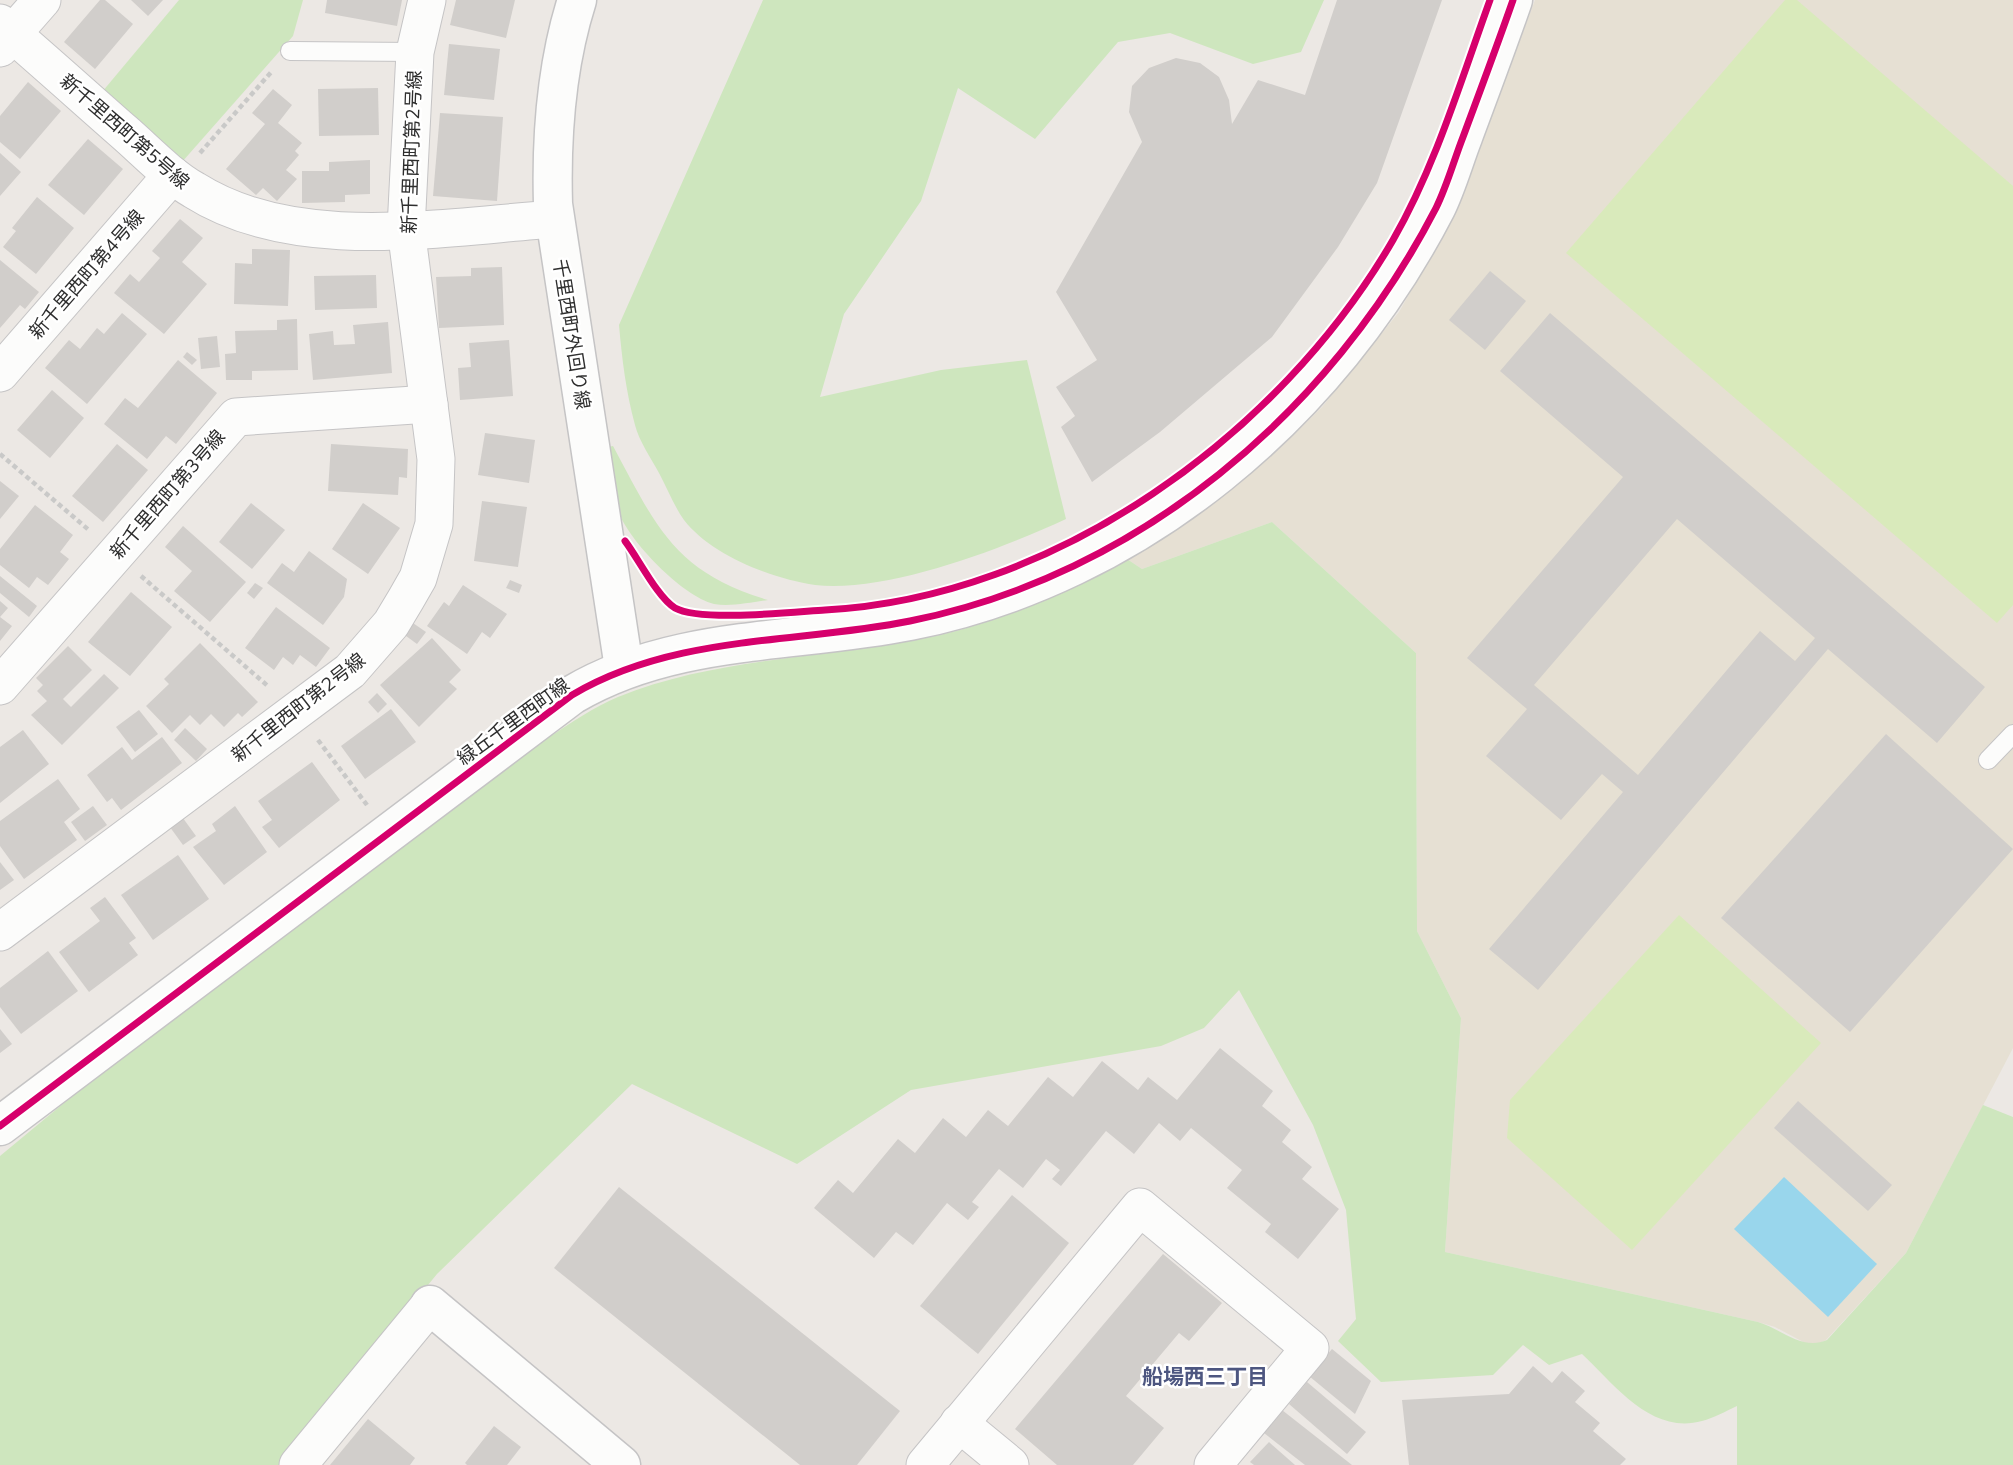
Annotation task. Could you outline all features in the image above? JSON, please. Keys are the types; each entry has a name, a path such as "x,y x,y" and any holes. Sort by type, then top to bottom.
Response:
{"street":[{"path":"4,35 41,0"},
{"name":"新千里西町第2号線","path":"0,932 350,671 373,648 391,624 418,578 434,524 436,459 406,229 415,52 427,0"},
{"name":"千里西町外回り線","path":"577,0 562,63 553,125 551,166 555,219 624,668"},
{"name":"緑丘千里西町線","path":"0,1126 572,695 624,668 692,651 786,636 844,632 911,621 974,605 1034,585 1149,526 1235,463 1303,399 1382,300 1437,206 1513,0"},
{"name":"新千里西町第5号線","path":"4,35 172,175 224,206 289,227 406,229 555,219"},
{"name":"新千里西町第4号線","path":"0,373 172,175"},
{"name":"新千里西町第3号線","path":"0,686 236,417 429,404"},
{"path":"925,1465 1140,1207 1310,1348 1213,1465"},
{"path":"298,1465 430,1306 621,1465"},
{"path":"959,1423 1010,1465"}],"lane":[{"name":"新千里西町第2号線","path":"290,51 415,52"},
{"path":"1988,760 2013,734"}],"path":[{"path":"172,175 189,166 290,51"},
{"path":"0,454 296,710 368,807"},
{"path":"641,563 667,601 694,614"}],"shaded area":[{"path":"1535,0 2013,0 2013,1048 1906,1253 1826,1340 1818,1344 1807,1344 1775,1327 1758,1322 1445,1252 1461,1018 1417,931 1416,653 1272,522 1142,569 1127,559 1222,497 1279,449 1322,407 1399,312 1456,211"}],"green space":[{"path":"179,0 303,0 293,36 182,162 102,92"},
{"path":"763,0 1324,0 1301,52 1253,64 1170,33 1118,42 1035,139 958,88 921,201 844,314 820,397 941,370 1027,360 1066,519 943,566 909,576 844,586 798,582 744,563 696,533 677,509 637,431 627,388 619,325"},
{"path":"1785,0 1797,0 2013,186 2013,605 1997,623 1566,253"},
{"path":"613,446 656,522 689,560 736,589 768,600 734,605 714,604 687,590 658,566 633,537 618,511 607,447"},
{"path":"1272,522 1416,653 1417,931 1461,1018 1445,1252 1758,1322 1792,1338 1818,1343 1827,1340 1906,1253 1983,1105 2013,1117 2013,1465 1737,1465 1737,1406 1702,1421 1666,1421 1650,1414 1621,1393 1582,1354 1549,1365 1523,1345 1493,1375 1381,1382 1338,1341 1356,1319 1346,1210 1313,1125 1239,990 1204,1028 1161,1046 911,1090 797,1164 632,1084 437,1274 280,1465 0,1465 0,1156 70,1098 549,737 609,701 656,684 695,673 895,644 960,630 1033,603 1127,559 1142,569"},
{"path":"1679,915 1821,1043 1632,1250 1507,1138 1510,1100"}],"water":[{"path":"1784,1177 1877,1264 1828,1317 1734,1229"}],"building":[{"path":"100,0 105,0 133,24 95,69 64,42"},
{"path":"131,0 163,0 148,16"},
{"path":"327,0 402,0 397,26 325,13"},
{"path":"456,0 515,0 506,38 450,25"},
{"path":"1337,0 1442,0 1377,183 1338,247 1272,337 1160,432 1092,482 1061,427 1075,416 1056,387 1097,360 1056,292 1142,142 1129,112 1132,86 1149,68 1176,58 1200,63 1219,77 1229,100 1232,124 1258,80 1305,95"},
{"path":"449,44 500,49 494,100 444,95"},
{"path":"28,82 61,111 20,159 0,142 0,116"},
{"path":"378,88 379,135 319,136 318,89"},
{"path":"273,89 292,105 278,123 302,143 295,151 299,155 286,170 297,179 277,201 263,188 256,195 226,169 265,124 252,113"},
{"path":"440,113 503,117 497,201 433,196"},
{"path":"88,139 123,169 84,215 48,185"},
{"path":"0,153 21,172 0,196"},
{"path":"370,160 370,194 345,195 345,202 302,203 302,171 329,171 329,162"},
{"path":"37,197 74,228 36,274 3,247 16,231 12,228"},
{"path":"180,219 203,238 182,262 207,284 164,334 114,293 130,274 139,282 160,258 152,251"},
{"path":"252,249 290,250 288,306 234,304 235,263 252,264"},
{"path":"0,260 39,292 25,309 20,305 0,328"},
{"path":"502,267 504,325 439,328 436,277 471,276 471,268"},
{"path":"1490,271 1526,301 1485,350 1449,320"},
{"path":"376,275 377,308 315,310 314,276"},
{"path":"122,313 147,334 87,404 45,368 69,340 80,349 97,328 104,334"},
{"path":"1550,313 1985,687 1937,743 1828,649 1538,990 1489,949 1623,792 1602,774 1561,820 1486,756 1527,709 1467,658 1623,477 1500,371","holes":["1677,519 1815,638 1795,661 1760,631 1638,775 1534,685"]},
{"path":"297,319 298,370 252,371 252,380 226,380 225,354 236,353 235,331 277,330 277,320"},
{"path":"388,322 392,373 313,380 309,334 333,331 334,345 355,344 353,325"},
{"path":"217,336 220,367 201,369 198,338"},
{"path":"509,340 513,396 460,400 458,368 471,367 469,343"},
{"path":"187,352 197,360 192,365 183,357"},
{"path":"178,360 217,393 176,444 166,436 147,459 104,424 125,398 138,408"},
{"path":"52,390 84,418 50,458 17,430"},
{"path":"485,433 535,440 529,483 478,475"},
{"path":"117,444 148,470 103,522 72,496"},
{"path":"331,444 408,449 407,478 399,477 398,495 328,491"},
{"path":"0,481 19,496 0,519"},
{"path":"482,501 527,507 518,567 474,561"},
{"path":"251,503 285,530 252,569 219,542"},
{"path":"363,503 400,528 368,574 332,549"},
{"path":"35,505 73,535 60,552 69,559 48,585 37,577 29,588 0,565 0,549"},
{"path":"183,526 246,582 210,622 174,591 192,571 165,547"},
{"path":"309,551 347,579 344,597 323,625 267,583 282,563 294,572"},
{"path":"0,576 37,606 29,617 0,593"},
{"path":"510,580 522,585 519,593 506,588"},
{"path":"255,583 263,588 254,599 247,593"},
{"path":"463,585 507,614 490,638 482,632 467,654 427,626 444,602 449,606"},
{"path":"131,592 172,627 130,676 88,642"},
{"path":"0,601 8,608 0,617"},
{"path":"276,607 330,648 316,667 300,655 293,665 283,657 274,670 245,648"},
{"path":"0,617 12,626 0,641"},
{"path":"410,621 426,632 417,644 402,633"},
{"path":"432,638 461,670 449,682 457,689 419,727 380,685"},
{"path":"200,643 258,702 242,717 238,713 224,727 211,714 200,725 190,715 172,733 146,706 169,684 164,679"},
{"path":"68,646 92,670 63,699 71,707 104,674 119,688 62,745 31,715 47,701 37,691 43,685 36,678"},
{"path":"377,693 387,704 378,713 368,702"},
{"path":"391,709 416,742 365,779 341,746"},
{"path":"139,710 158,734 135,752 116,727"},
{"path":"185,728 207,749 196,761 174,740"},
{"path":"23,730 49,764 0,803 0,747"},
{"path":"1886,734 2013,849 1850,1032 1721,918"},
{"path":"162,737 182,763 121,810 112,798 107,802 87,775 122,747 132,760"},
{"path":"312,762 340,800 279,848 262,827 272,820 258,801"},
{"path":"58,779 80,809 64,822 77,840 24,879 0,846 0,821"},
{"path":"93,806 107,825 85,841 71,822"},
{"path":"235,806 267,852 224,885 193,847 216,831 212,824"},
{"path":"180,814 196,836 183,845 167,823"},
{"path":"178,855 209,899 153,940 121,895"},
{"path":"0,862 14,880 0,890"},
{"path":"105,897 136,938 129,943 138,955 89,992 59,952 100,921 90,908"},
{"path":"48,951 78,991 21,1034 0,1007 0,988"},
{"path":"0,1029 12,1044 0,1053"},
{"path":"1220,1048 1273,1091 1262,1106 1291,1130 1282,1142 1312,1167 1302,1179 1339,1209 1298,1259 1265,1232 1271,1224 1227,1188 1242,1170 1191,1128 1180,1141 1159,1123 1134,1154 1106,1131 1061,1186 1052,1179 1060,1170 1046,1159 1023,1188 999,1169 972,1202 979,1207 968,1220 947,1203 913,1245 896,1232 874,1258 814,1208 838,1180 853,1193 898,1139 915,1153 943,1118 966,1137 988,1110 1008,1126 1048,1077 1073,1097 1102,1061 1138,1090 1148,1077 1177,1100"},
{"path":"1798,1101 1892,1185 1868,1211 1774,1128"},
{"path":"619,1187 900,1411 857,1465 800,1465 554,1268"},
{"path":"1012,1195 1069,1243 978,1354 920,1306"},
{"path":"1163,1254 1222,1303 1189,1341 1179,1333 1126,1396 1164,1428 1133,1465 1057,1465 1015,1429"},
{"path":"1332,1349 1371,1381 1355,1414 1309,1376"},
{"path":"1533,1366 1552,1383 1562,1371 1585,1391 1575,1402 1600,1423 1593,1431 1626,1459 1620,1465 1409,1465 1402,1400 1509,1394"},
{"path":"1307,1382 1366,1432 1347,1454 1289,1404"},
{"path":"1282,1410 1352,1465 1305,1465 1264,1433"},
{"path":"368,1419 415,1458 410,1465 330,1465"},
{"path":"494,1426 521,1447 507,1465 467,1465 465,1463"},
{"path":"1269,1442 1295,1465 1254,1465 1250,1462"}],"cycle path":[{"path":"625,541 655,587 675,608 687,612 725,615 825,610 911,599 995,575 1076,539 1153,494 1224,440 1289,378 1346,311 1393,240 1422,182 1447,122 1490,0"},
{"path":"0,1126 572,695 611,675 694,651 910,621 994,598 1074,566 1149,524 1219,474 1283,417 1341,353 1392,283 1440,200 1513,0"}],"district":[{"name":"船場西三丁目","path":"1205,1377"}]}
